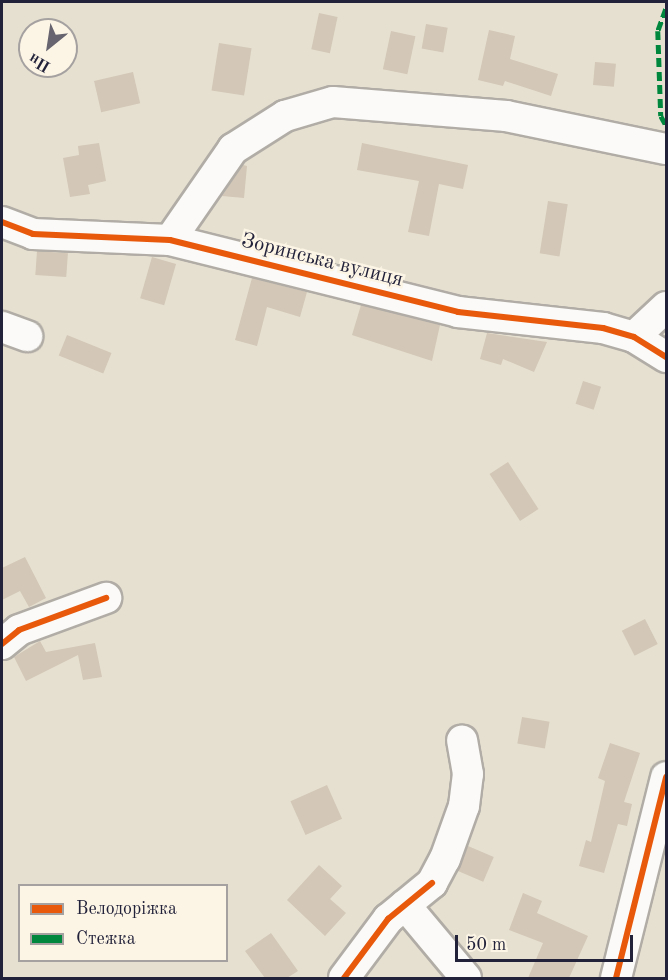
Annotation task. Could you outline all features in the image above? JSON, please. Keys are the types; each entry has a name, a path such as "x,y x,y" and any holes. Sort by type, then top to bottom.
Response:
{"street":[{"path":"170,240 233,149 285,116 333,102 506,116 666,149"},
{"name":"Зоринська вулиця","path":"2,222 33,234 170,240 458,312 603,328 634,338 666,357"},
{"path":"634,338 666,307"},
{"path":"2,644 20,630 106,598"},
{"path":"344,978 388,919 432,883 445,859 464,806 468,774 462,741"},
{"path":"616,978 666,777"},
{"path":"405,905 466,978"}],"building":[{"path":"319,13 338,17 330,53 311,49"},
{"path":"426,24 448,28 443,52 422,49"},
{"path":"489,30 515,36 510,59 558,74 551,96 505,81 503,86 478,80"},
{"path":"391,31 415,36 407,74 383,69"},
{"path":"219,43 252,48 244,96 211,90"},
{"path":"595,62 616,64 614,87 593,85"},
{"path":"133,72 140,103 101,112 94,81"},
{"path":"99,143 106,181 88,185 90,194 70,197 63,158 79,155 78,146"},
{"path":"362,143 468,165 463,189 439,184 429,236 408,232 419,181 357,170"},
{"path":"243,165 247,166 244,198 222,196"},
{"path":"548,201 568,204 559,256 540,253"},
{"path":"37,251 68,253 66,277 35,275"},
{"path":"152,257 176,264 164,305 140,298"},
{"path":"252,278 307,292 300,317 267,307 257,346 235,340"},
{"path":"361,305 440,325 432,361 352,335"},
{"path":"487,333 547,342 534,372 503,359 501,365 480,359"},
{"path":"67,335 112,353 103,373 59,355"},
{"path":"583,381 601,387 594,410 576,404"},
{"path":"508,462 538,509 520,521 490,474"},
{"path":"25,557 46,598 29,607 20,591 2,600 2,568"},
{"path":"645,619 658,644 635,656 622,631"},
{"path":"40,641 46,652 95,643 102,677 83,680 78,655 26,681 14,657"},
{"path":"522,717 550,722 545,748 517,744"},
{"path":"610,743 640,753 624,802 632,804 627,826 618,824 604,873 579,866 586,840 591,842 605,781 598,778"},
{"path":"327,785 342,819 306,835 290,801"},
{"path":"468,846 494,857 483,882 457,871"},
{"path":"319,865 342,886 330,899 346,913 325,936 287,900"},
{"path":"523,893 542,901 537,913 588,936 569,978 528,978 543,943 509,930"},
{"path":"271,933 298,971 287,978 265,978 245,951"}],"marked path":[{"path":"666,9 658,31 661,116 666,125"}],"cycle path":[{"path":"2,222 33,234 170,240 458,312 603,328 634,337 666,357"},
{"path":"2,644 19,630 106,598"},
{"path":"616,978 666,777"},
{"path":"344,978 388,919 432,883"}]}
